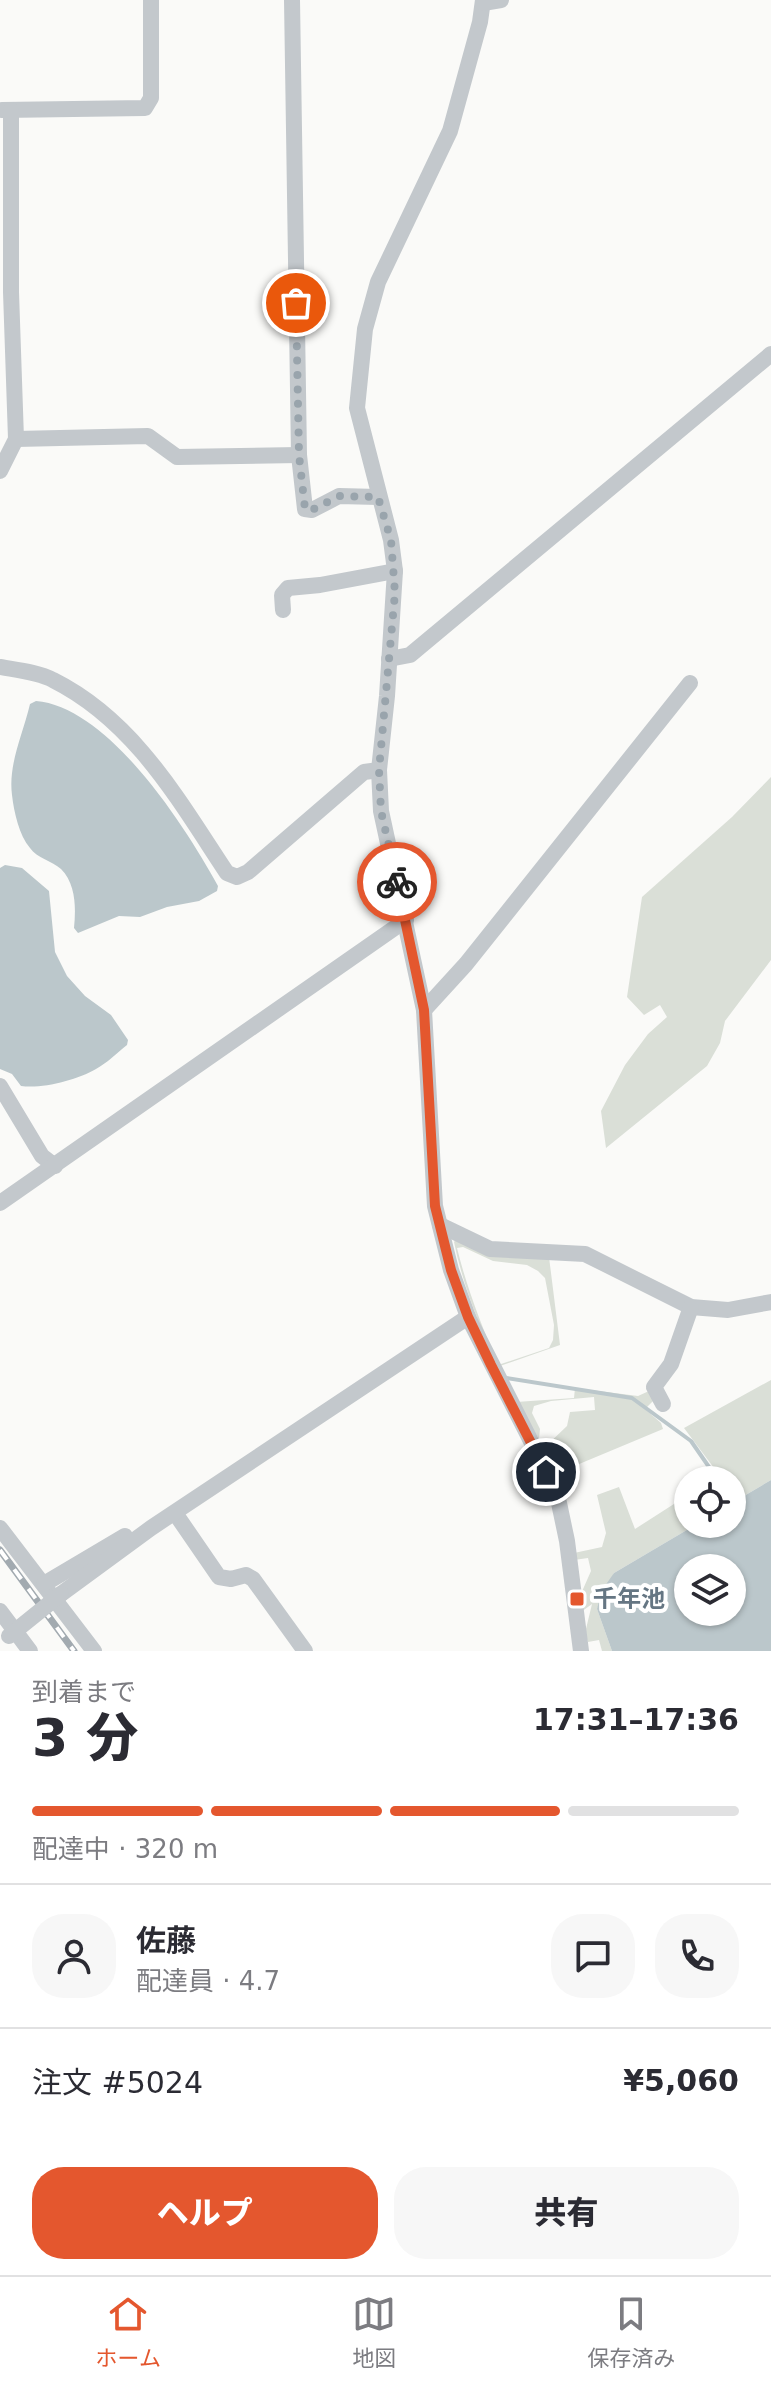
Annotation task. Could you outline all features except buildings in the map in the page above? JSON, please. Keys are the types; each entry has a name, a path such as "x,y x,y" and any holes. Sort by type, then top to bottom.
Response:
{"street":[{"path":"0,471 16,439 6,292 5,110 145,108 151,98 151,0"},
{"path":"292,0 299,455 305,509 312,510 339,496 378,497"},
{"path":"501,0 483,1 450,131 378,282 365,329 357,408 391,540 395,571 379,770 381,811 424,1010 435,1206 451,1270 468,1317 559,1503 581,1651"},
{"path":"389,659 410,655 771,354"},
{"path":"16,439 148,436 177,457 299,455"},
{"path":"283,610 282,595 288,588 395,571"},
{"path":"0,667 51,678 101,712 138,744 158,768 227,873 237,877 248,872 364,772 379,770"},
{"path":"424,1010 475,952 690,683"},
{"path":"0,1203 406,920"},
{"path":"0,1086 42,1156 55,1166"},
{"path":"440,1225 490,1249 585,1254 691,1307 728,1310 771,1302"},
{"path":"663,1404 654,1387 671,1364 691,1307"},
{"path":"10,1634 151,1528 468,1317"},
{"path":"175,1513 219,1577 231,1579 246,1575 253,1579 305,1651"},
{"path":"44,1584 147,1522 151,1528"},
{"path":"0,1528 94,1651"}],"shaded area":[{"path":"36,701 63,708 91,724 117,746 142,773 186,833 218,886 217,891 199,901 167,907 140,917 119,916 78,933 74,928 75,904 70,882 61,869 26,843 14,809 11,783 14,760 30,704"},
{"path":"771,777 771,960 725,1021 720,1043 707,1066 606,1148 601,1111 625,1065 648,1034 667,1017 660,1005 644,1015 627,997 642,897 732,817"},
{"path":"5,865 22,868 49,891 55,952 67,976 85,996 111,1015 128,1040 127,1045 104,1064 70,1080 49,1085 21,1086 12,1074 0,1069 0,868"},
{"path":"456,1239 549,1257 560,1345 497,1367 467,1290 454,1242","holes":["463,1247 493,1261 527,1265 545,1278 554,1325 549,1348 498,1365 470,1293 457,1248"]},
{"path":"771,1380 771,1480 746,1495 746,1466 712,1466 684,1428"},
{"path":"575,1388 638,1396 649,1391 654,1400 645,1409 661,1423 663,1429 572,1467 568,1462 553,1466 544,1448 567,1426 570,1412 595,1410 594,1397 551,1401 534,1406 532,1413 540,1429 539,1439 516,1402 574,1398"},
{"name":"千年池","path":"771,1480 771,1651 612,1651 597,1609 602,1590 614,1573 674,1538 746,1538 746,1495"},
{"path":"619,1487 635,1529 674,1504 674,1538 614,1573 597,1609 612,1651 602,1651 599,1640 588,1642 585,1633 592,1604 581,1612 580,1596 591,1571 588,1558 574,1560 574,1553 602,1547 606,1533 597,1495"}],"waterway":[{"path":"506,1378 632,1398 691,1441 708,1466"}],"railway":[{"path":"0,1550 74,1651"}],"way so far":[{"path":"296,303 299,455 305,509 312,510 339,496 378,497 391,540 395,593 379,770 381,811 397,882"}],"place":[{"name":"千年池","path":"577,1599"}],"route":[{"path":"397,882 424,1010 435,1206 451,1270 468,1317 546,1472"}]}
